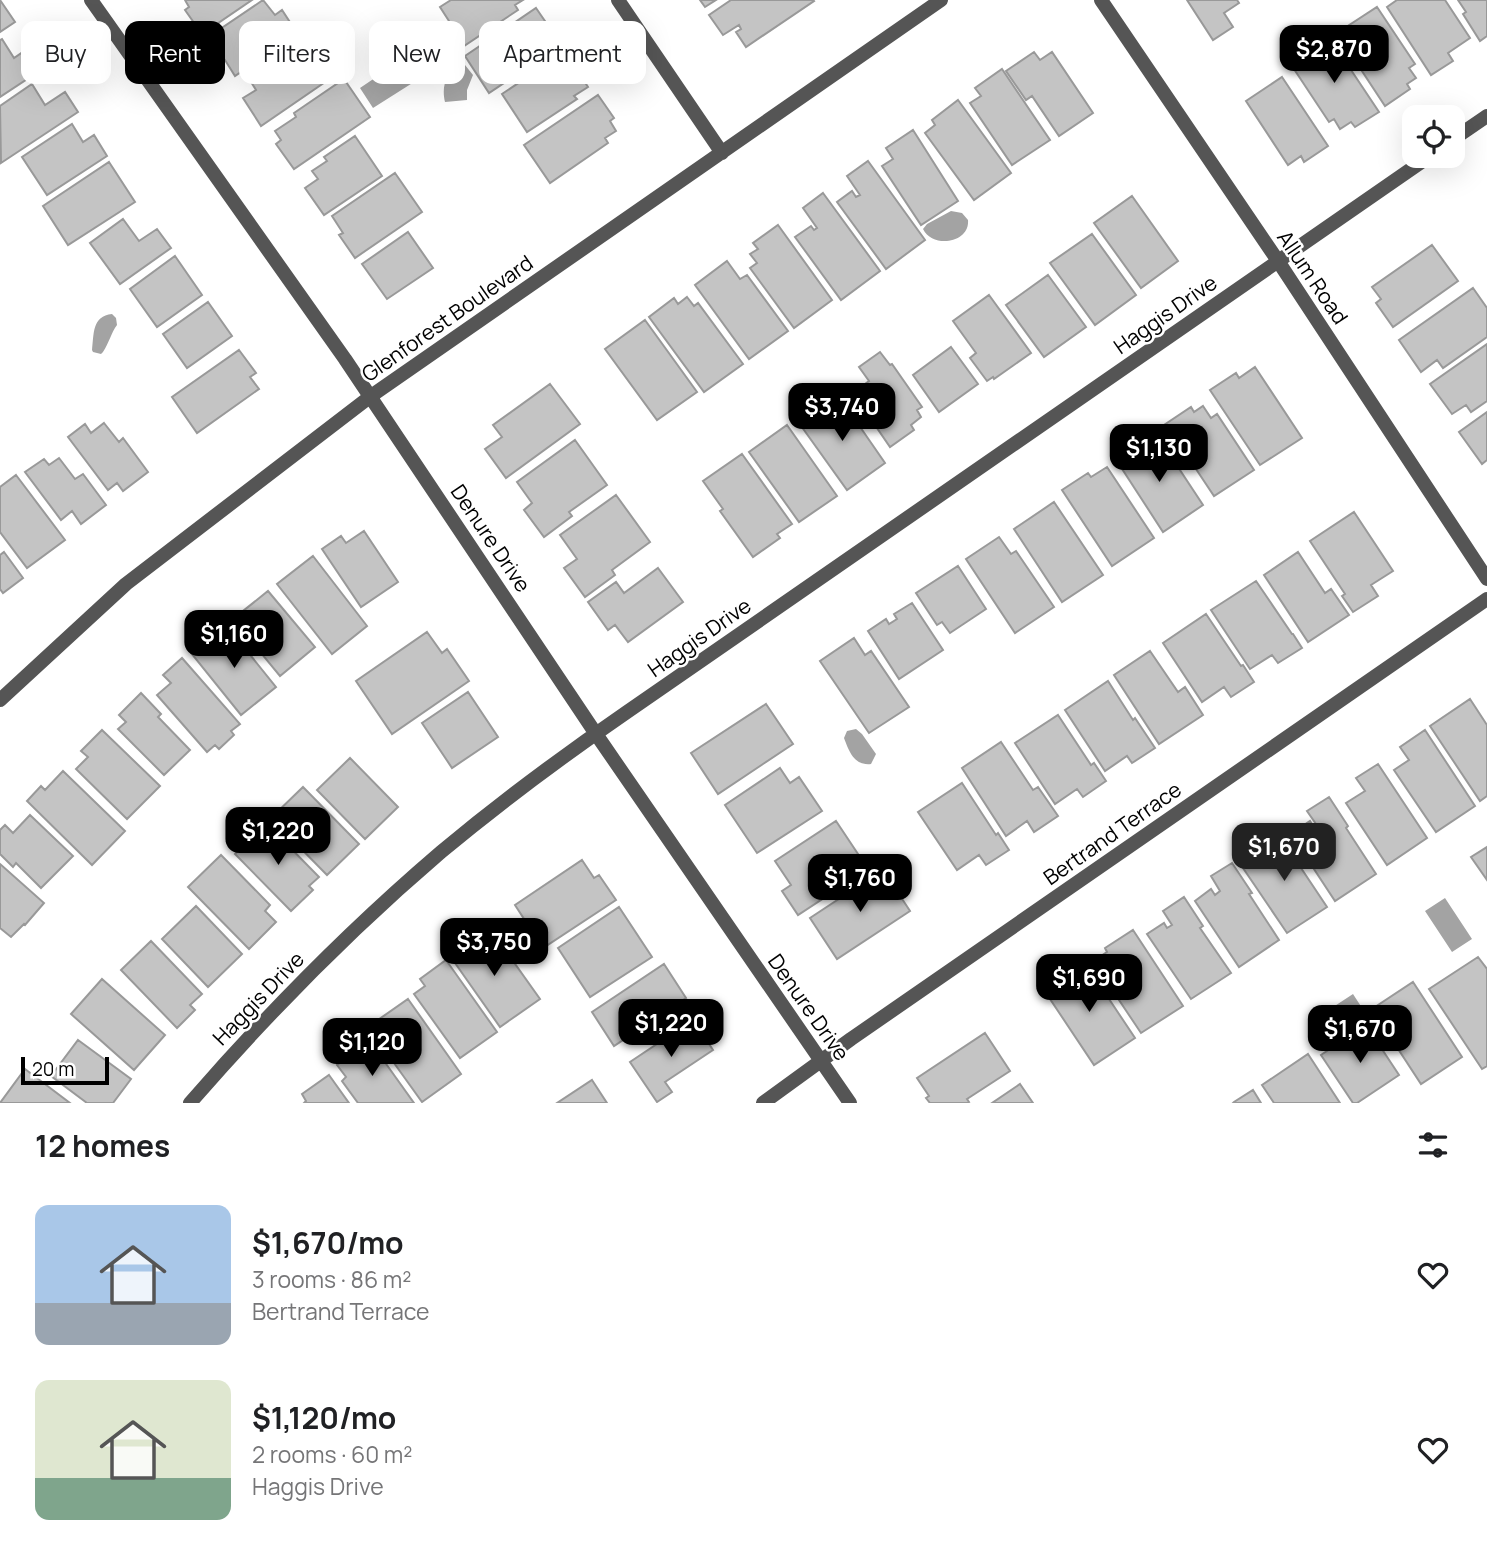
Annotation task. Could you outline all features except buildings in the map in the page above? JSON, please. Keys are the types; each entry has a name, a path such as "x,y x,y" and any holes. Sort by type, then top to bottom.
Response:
{"street":[{"name":"Denure Drive","path":"91,0 371,396 596,734 850,1103"},
{"path":"618,0 722,153"},
{"name":"Glenforest Boulevard","path":"0,700 126,584 371,396 942,0"},
{"name":"Allum Road","path":"1101,0 1278,261 1487,579"},
{"path":"1465,131 1487,116"},
{"name":"Haggis Drive","path":"190,1103 241,1045 326,958 405,884 501,804 596,734 1413,168"},
{"name":"Bertrand Terrace","path":"763,1103 821,1060 1487,599"}],"shaded area":[{"path":"465,65 473,75 467,90 467,100 445,102 445,84 465,84"},
{"path":"369,82 411,84 373,108 360,88"},
{"path":"951,211 962,213 968,220 967,228 957,238 942,241 928,235 923,229 927,224"},
{"path":"112,314 117,325 103,352 93,352 97,322 105,315"},
{"path":"856,729 876,754 871,764 860,763 848,748 844,738 847,731"},
{"path":"1445,898 1472,939 1452,952 1425,911"},
{"path":"1353,994 1364,1011 1332,1032 1321,1015"}]}
